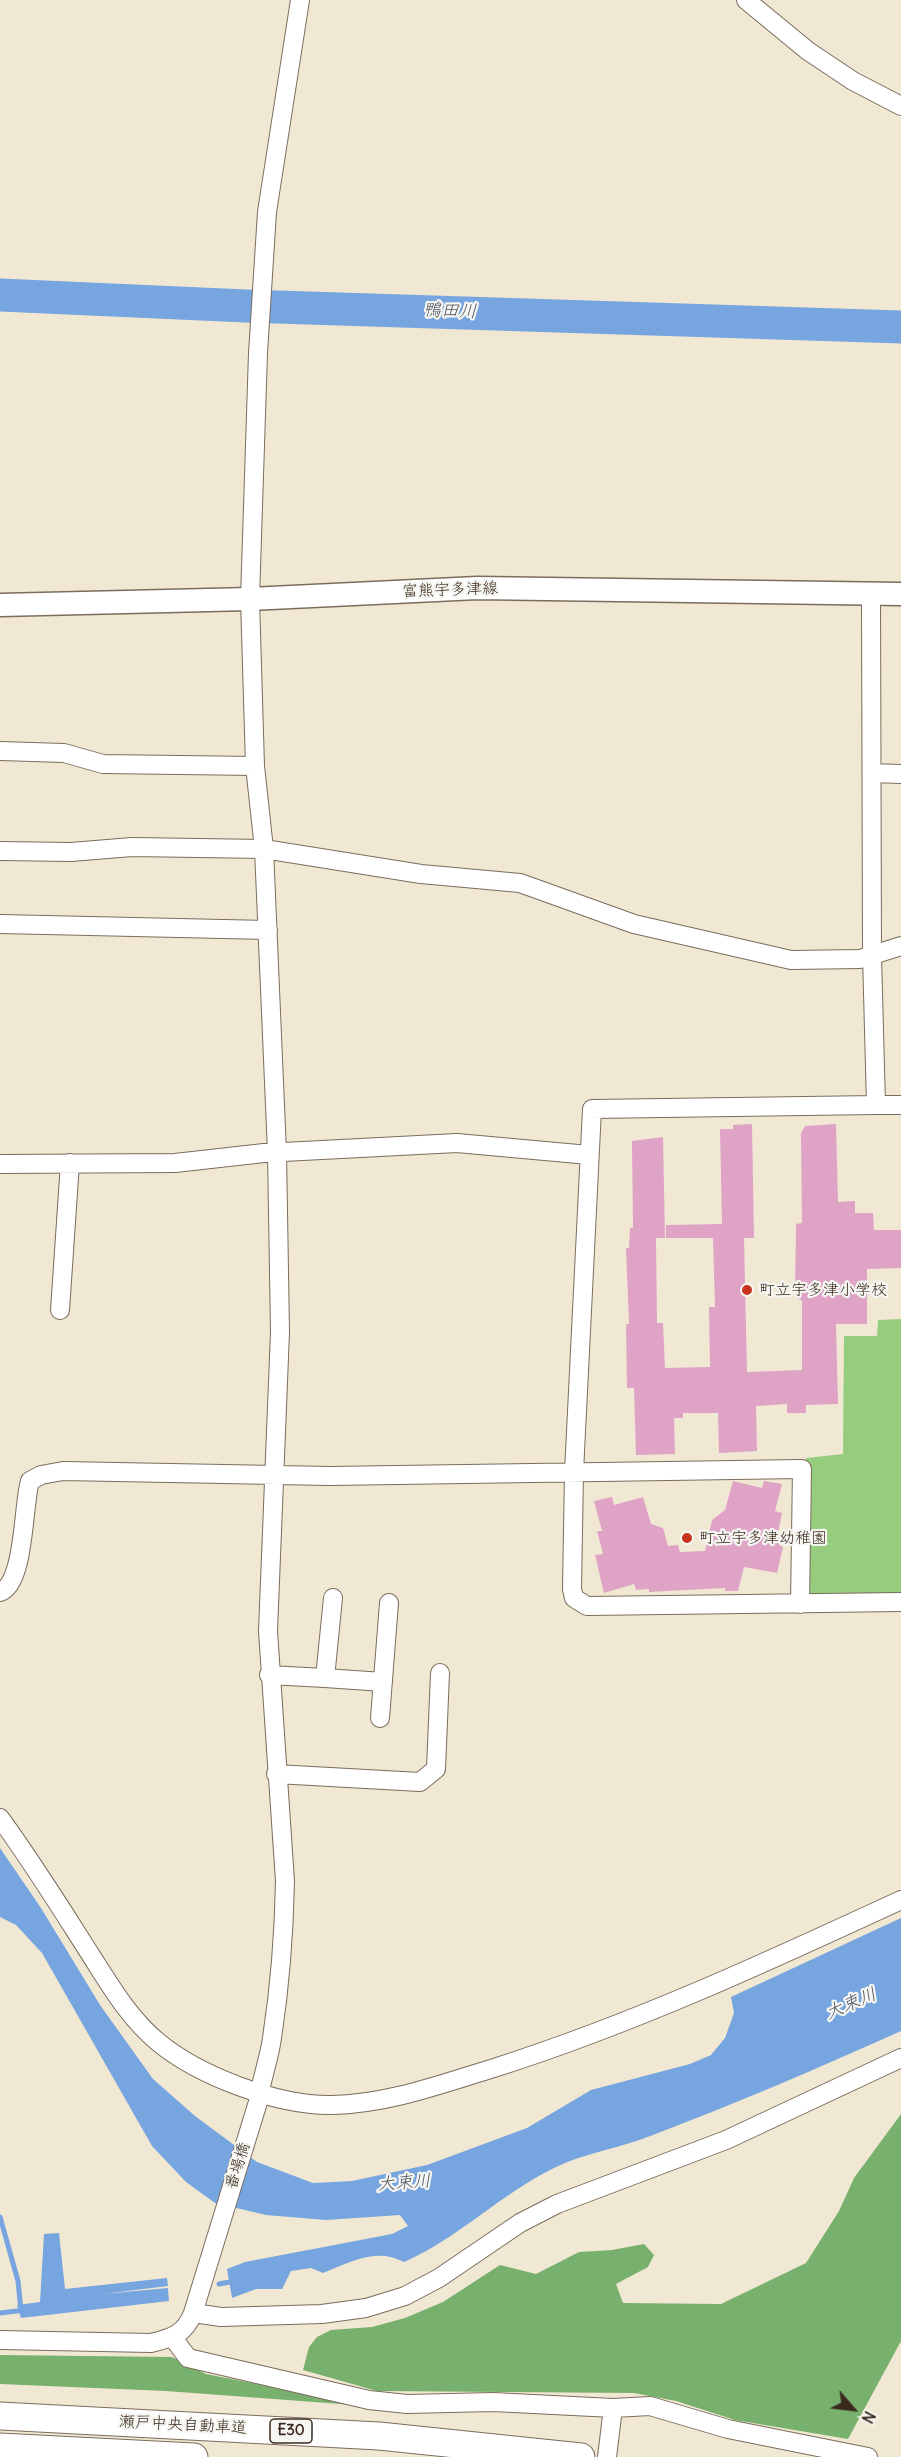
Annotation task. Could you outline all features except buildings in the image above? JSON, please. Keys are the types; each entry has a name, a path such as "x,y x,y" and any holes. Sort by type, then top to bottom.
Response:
{"highway":[{"name":"瀬戸中央自動車道","path":"0,2416 378,2436 581,2457"},
{"name":"瀬戸中央自動車道","path":"0,2447 194,2457"}],"main road":[{"name":"富熊宇多津線","path":"0,605 250,600 477,588 901,594"}],"street":[{"name":"番場橋","path":"194,2313 258,2097 272,2040 284,1923 283,1839 269,1676 280,1332 277,1152 264,849 255,766 250,600 258,353 267,212 300,0"},
{"path":"746,0 808,51 853,81 901,106"},
{"path":"871,593 872,955 876,1105"},
{"path":"0,751 64,753 103,764 255,766"},
{"path":"872,773 901,774"},
{"path":"0,851 71,852 132,847 264,849 421,874 520,883 634,924 791,960 860,959 901,946"},
{"path":"0,924 268,930"},
{"path":"901,1105 592,1108 574,1472 572,1589 574,1598 580,1604 901,1602"},
{"path":"0,1164 175,1163 277,1152 457,1143 589,1155"},
{"path":"60,1310 70,1163"},
{"path":"0,1592 10,1583 22,1543 30,1481 41,1475 63,1471 274,1476 802,1469 800,1604"},
{"path":"326,1678 333,1598"},
{"path":"380,1718 389,1603"},
{"path":"276,1774 420,1782 436,1768 440,1673"},
{"path":"269,1676 383,1682"},
{"path":"0,1818 115,1992 137,2021 159,2042 204,2071 258,2097 328,2105 366,2103 460,2079 556,2048 663,2008 901,1900"},
{"path":"0,2340 152,2343 173,2338 183,2330 194,2313 221,2317 322,2314 366,2308 405,2296 439,2278 520,2223 557,2204 726,2139 901,2058"},
{"path":"173,2338 188,2358 369,2400 407,2404 494,2402 613,2411 650,2406 728,2429 868,2457"},
{"path":"607,2457 613,2411"}],"green space":[{"path":"901,1319 901,1595 807,1597 806,1458 843,1454 844,1336 877,1336 878,1320"},
{"path":"901,2114 901,2341 848,2439 735,2420 676,2401 634,2393 377,2391 303,2370 309,2347 317,2337 331,2330 372,2327 405,2318 443,2302 500,2265 536,2274 579,2252 612,2250 644,2244 654,2255 648,2267 616,2284 623,2303 721,2304 806,2263 839,2211 854,2178"},
{"path":"0,2355 172,2357 206,2374 368,2406 166,2391 0,2384"}],"water":[{"name":"大束川","path":"0,1848 41,1908 100,2005 153,2079 195,2116 257,2162 313,2183 352,2181 427,2165 527,2128 591,2090 690,2064 711,2055 725,2038 734,2013 731,1997 901,1918 901,2031 778,2085 641,2140 578,2158 554,2168 515,2191 443,2241 404,2262 383,2256 373,2256 323,2273 311,2268 291,2271 282,2289 256,2289 232,2298 227,2269 245,2262 392,2234 408,2226 400,2215 326,2220 266,2215 215,2203 186,2182 152,2146 42,1953 16,1925 0,1917"},
{"path":"59,2233 65,2289 167,2278 168,2286 103,2294 168,2288 169,2301 21,2318 17,2305 40,2302 44,2234"}],"waterway":[{"name":"鴨田川","path":"0,295 246,306 901,327"},
{"path":"0,2217 18,2281 21,2311"},
{"path":"219,2284 235,2281"},
{"path":"0,2313 25,2310"}],"place":[{"name":"町立宇多津小学校","path":"747,1290"},
{"name":"町立宇多津幼稚園","path":"687,1538"}]}
